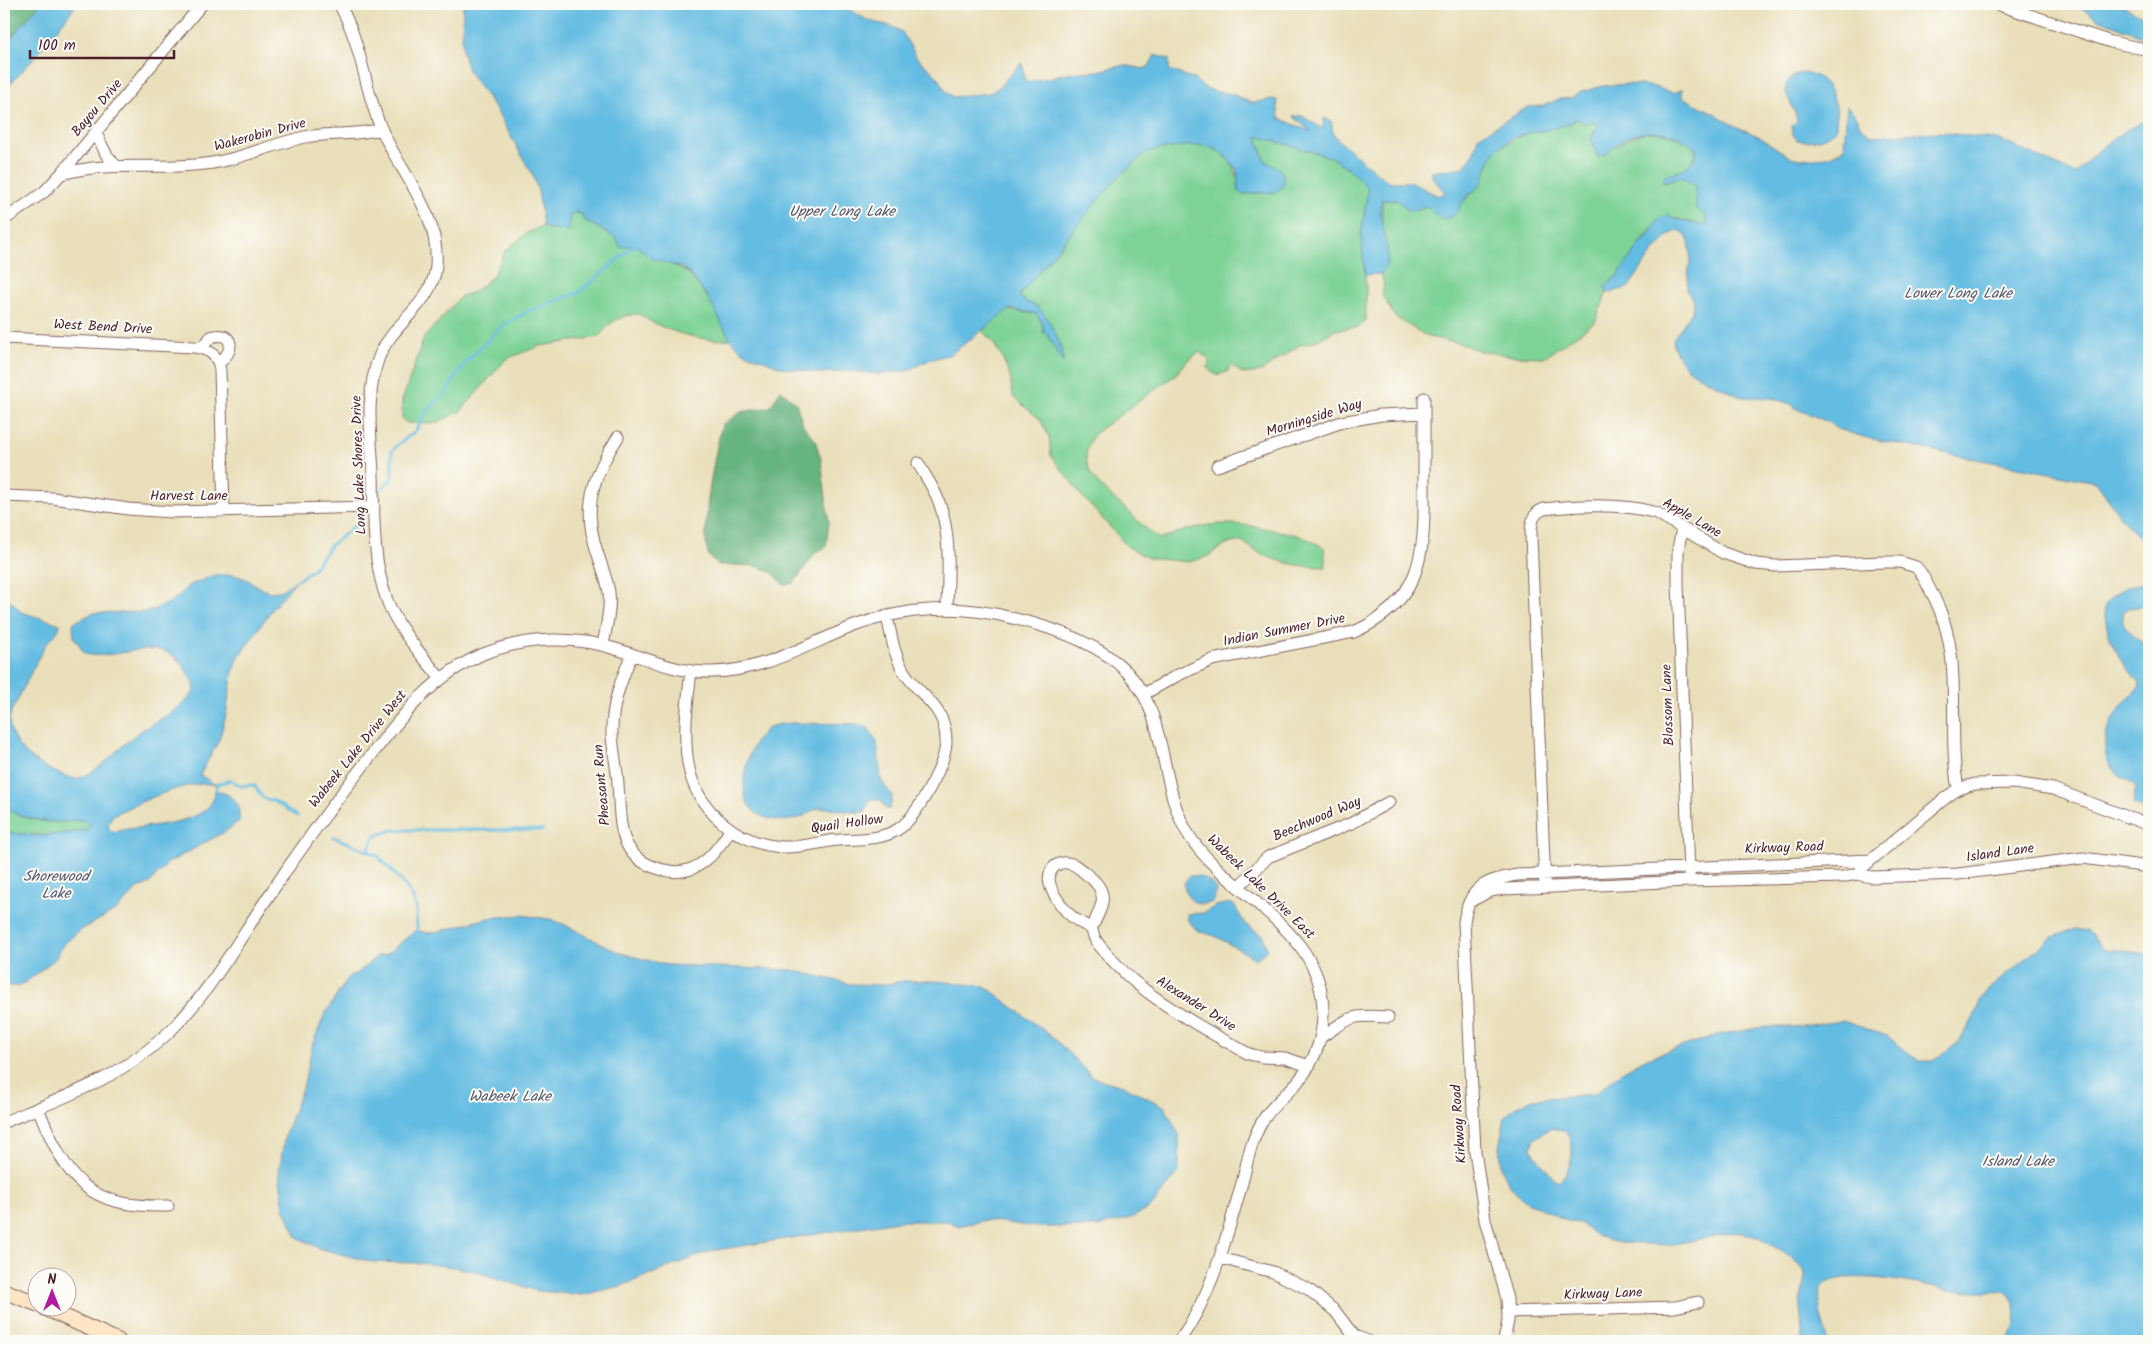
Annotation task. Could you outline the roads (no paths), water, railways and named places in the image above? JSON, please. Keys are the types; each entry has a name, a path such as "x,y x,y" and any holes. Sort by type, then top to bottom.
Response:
{"main road":[{"path":"4,1291 28,1300"},
{"path":"67,1318 118,1341"}],"street":[{"name":"Bayou Drive","path":"4,220 37,197 62,174 202,4"},
{"name":"Long Lake Shores Drive","path":"339,4 355,38 381,129 426,211 434,238 436,268 428,290 390,335 374,370 371,398 377,561 387,601 411,642 440,678"},
{"path":"1996,4 2111,42 2149,50"},
{"name":"Wakerobin Drive","path":"62,174 90,167 116,165 175,166 212,164 250,155 305,137 365,133 381,129"},
{"path":"96,132 106,154 116,165"},
{"path":"219,363 231,350 231,346 226,338 222,336 211,337 201,348 216,356 219,363 224,512"},
{"name":"West Bend Drive","path":"4,338 201,348"},
{"name":"Indian Summer Drive","path":"1144,694 1178,675 1212,660 1343,636 1373,623 1388,611 1410,585 1422,553 1425,531 1424,398"},
{"name":"Morningside Way","path":"1217,466 1342,422 1381,415 1424,413"},
{"path":"603,645 609,614 609,592 591,530 590,507 598,471 618,437"},
{"path":"918,463 937,495 944,519 948,551 947,609"},
{"name":"Harvest Lane","path":"4,496 60,499 144,511 224,512 374,507"},
{"name":"Apple Lane","path":"1545,886 1531,536 1533,518 1539,510 1634,508 1657,513 1723,553 1756,564 1776,566 1900,562 1916,567 1941,612 1949,636 1954,708 1954,763 1958,789"},
{"name":"Blossom Lane","path":"1682,528 1678,543 1678,582 1690,881"},
{"name":"Wabeek Lake Drive West","path":"4,1122 90,1086 124,1068 172,1030 211,982 315,828 404,714 440,678 488,652 519,644 557,640 603,645 669,668 691,671 731,671 762,664 857,625 887,616 947,609 984,612 1013,618 1086,644 1107,655 1123,668 1144,694"},
{"name":"Quail Hollow","path":"691,671 686,729 690,773 704,803 731,829 763,844 790,847 879,837 898,829 911,814 940,771 945,751 945,733 936,707 914,686 899,661 887,616"},
{"name":"Pheasant Run","path":"632,654 618,690 612,724 618,782 619,818 624,841 633,854 645,863 663,870 680,871 701,864 711,857 731,829"},
{"name":"Wabeek Lake Drive East","path":"1144,694 1153,718 1179,817 1204,855 1294,938 1312,961 1322,995 1321,1037 1309,1066 1294,1087 1271,1108 1256,1132 1208,1293 1179,1341"},
{"path":"1470,902 1490,891 1545,886 1843,877 1856,874 1958,789 1975,784 1996,782 2053,789 2149,825"},
{"name":"Beechwood Way","path":"1238,887 1268,857 1352,823 1389,802"},
{"name":"Island Lane","path":"1856,874 1871,877 1958,874 2083,858 2149,867"},
{"name":"Kirkway Road","path":"1504,1341 1509,1312 1485,1220 1475,1152 1464,935 1466,911 1477,888 1487,882 1517,875 1689,866 1871,860"},
{"name":"Alexander Drive","path":"1091,929 1103,903 1103,896 1098,884 1068,863 1054,866 1049,875 1050,884 1058,900 1077,921 1091,929 1095,939 1128,976 1171,1007 1249,1054 1262,1057 1285,1058 1309,1066"},
{"path":"1321,1037 1348,1018 1367,1015 1388,1017"},
{"path":"38,1108 62,1162 85,1186 102,1197 125,1204 168,1206"},
{"path":"1220,1258 1273,1272 1308,1289 1335,1311 1353,1338 1368,1341"},
{"name":"Kirkway Lane","path":"1509,1312 1675,1307 1698,1302"}],"water":[{"path":"40,4 77,4 35,57 4,91 4,46"},
{"path":"463,4 829,4 848,9 869,21 891,26 902,32 917,58 936,75 945,90 953,97 990,93 998,88 1022,62 1025,80 1030,82 1068,73 1099,71 1124,65 1144,69 1149,66 1155,55 1169,59 1169,70 1194,79 1202,86 1213,91 1232,94 1252,103 1272,99 1277,100 1279,118 1311,132 1293,116 1302,116 1323,129 1324,118 1331,121 1333,133 1338,140 1383,178 1391,182 1411,182 1438,196 1445,193 1432,177 1432,172 1464,167 1474,153 1478,137 1528,107 1544,106 1559,99 1571,98 1581,92 1603,86 1628,84 1651,86 1674,93 1682,89 1682,97 1731,124 1758,136 1790,157 1800,159 1828,157 1844,149 1847,106 1856,115 1860,126 1872,136 1939,132 2000,140 2075,174 2096,152 2125,131 2149,119 2149,547 2125,523 2096,482 1867,438 1837,429 1828,422 1797,409 1791,404 1771,398 1741,397 1693,373 1680,360 1674,347 1673,339 1692,312 1694,300 1687,292 1690,249 1689,241 1685,235 1679,230 1669,235 1653,252 1628,288 1607,293 1605,287 1618,275 1651,232 1658,219 1669,214 1671,218 1707,226 1705,215 1696,209 1695,185 1681,177 1662,182 1664,177 1690,164 1696,149 1679,137 1659,132 1649,132 1629,137 1607,153 1598,157 1591,140 1598,125 1595,122 1584,123 1577,119 1558,127 1525,134 1505,143 1496,151 1480,186 1467,197 1454,215 1446,219 1440,219 1427,206 1409,210 1397,200 1382,200 1381,218 1387,258 1386,266 1381,274 1365,275 1361,235 1368,188 1348,168 1331,157 1257,136 1265,161 1282,172 1283,187 1275,192 1242,194 1239,192 1236,169 1218,151 1200,145 1154,150 1146,153 1115,180 1020,294 1022,299 1037,307 1046,317 1061,349 1063,363 1047,334 1043,332 1043,325 1037,314 1010,309 951,354 929,360 906,371 879,374 849,371 818,373 781,367 743,352 730,339 707,296 688,272 680,267 653,259 635,245 620,247 616,238 583,219 583,215 576,212 570,215 568,231 543,226 538,191 533,176 495,108 468,71 462,49"},
{"path":"2075,4 2118,4 2149,19 2149,39 2098,19"},
{"path":"1803,72 1813,74 1821,79 1832,94 1835,103 1835,131 1812,141 1797,140 1792,133 1792,126 1797,121 1786,94 1787,82"},
{"name":"Shorewood Lake","path":"215,575 234,575 246,579 268,592 280,591 296,581 273,608 238,658 233,671 226,715 219,740 200,775 216,785 192,785 164,793 113,815 108,824 109,829 114,832 190,818 203,811 212,802 215,790 229,795 239,806 239,821 228,830 168,863 149,884 138,888 117,910 79,931 63,945 55,959 26,982 18,986 4,986 4,832 41,836 86,830 90,824 82,820 64,822 41,821 25,817 4,807 4,598 11,601 21,612 60,624 56,633 45,646 11,711 10,727 14,738 21,749 31,758 53,771 76,779 93,771 134,736 184,703 195,689 183,666 173,656 162,651 150,649 111,654 85,654 74,637 73,623 93,613 147,612 167,604 179,596 188,586"},
{"path":"2149,582 2149,606 2129,608 2123,612 2122,618 2130,633 2149,648 2149,813 2133,803 2136,788 2112,768 2107,758 2105,746 2110,724 2123,704 2139,688 2140,682 2126,667 2115,648 2107,627 2105,607 2117,592 2136,584"},
{"path":"791,723 856,724 868,728 877,742 881,780 892,796 890,809 886,809 881,800 870,799 865,811 861,812 821,808 800,818 782,821 759,815 750,808 744,785 745,771 754,745 760,735 768,728"},
{"path":"1190,876 1202,877 1211,883 1216,889 1214,901 1203,904 1190,898 1184,883"},
{"path":"1230,903 1234,905 1245,924 1263,936 1267,950 1256,959 1215,936 1198,931 1188,921 1187,914 1204,913 1216,906"},
{"name":"Wabeek Lake","path":"521,915 550,919 620,953 667,965 791,970 851,984 883,985 902,981 937,981 985,986 1055,1039 1092,1077 1126,1087 1165,1107 1179,1135 1179,1172 1150,1208 1131,1218 1097,1227 1035,1227 986,1220 959,1226 948,1221 898,1221 710,1251 621,1286 582,1295 537,1291 474,1271 454,1267 417,1263 373,1262 321,1249 297,1237 284,1208 279,1172 285,1135 304,1083 313,1043 325,1014 350,975 357,974 377,956 386,955 416,930 427,933 488,918"},
{"name":"Island Lake","path":"2074,929 2087,931 2105,949 2149,954 2149,1341 2008,1341 2016,1316 2014,1302 2006,1292 1946,1290 1893,1280 1855,1278 1839,1279 1826,1283 1820,1291 1819,1297 1827,1341 1803,1341 1800,1306 1805,1276 1804,1270 1789,1255 1757,1237 1736,1232 1670,1245 1620,1243 1597,1236 1580,1223 1570,1222 1525,1201 1509,1185 1501,1167 1499,1147 1505,1117 1517,1106 1533,1099 1595,1094 1622,1072 1647,1058 1717,1035 1763,1027 1793,1027 1843,1021 1887,1036 1919,1061 1933,1061 1959,1042 1972,1021 1981,999 1991,987 2051,938","holes":["1550,1128 1564,1130 1571,1142 1572,1156 1564,1177 1559,1182 1553,1178 1531,1149 1534,1139"]}],"waterway":[{"path":"383,488 392,478 392,452 397,445 415,432 425,413 446,392 467,361 503,325 531,310 578,293 635,245"},
{"path":"296,581 312,570 331,545 356,525"},
{"path":"216,790 217,784 231,780 240,786 254,785 263,798 274,801 297,816"},
{"path":"368,850 375,836 393,830 543,830"},
{"path":"334,837 377,855 405,885 416,907 417,930"}],"water label":[{"name":"Upper Long Lake","path":"842,212"},
{"name":"Lower Long Lake","path":"1958,294"}]}
